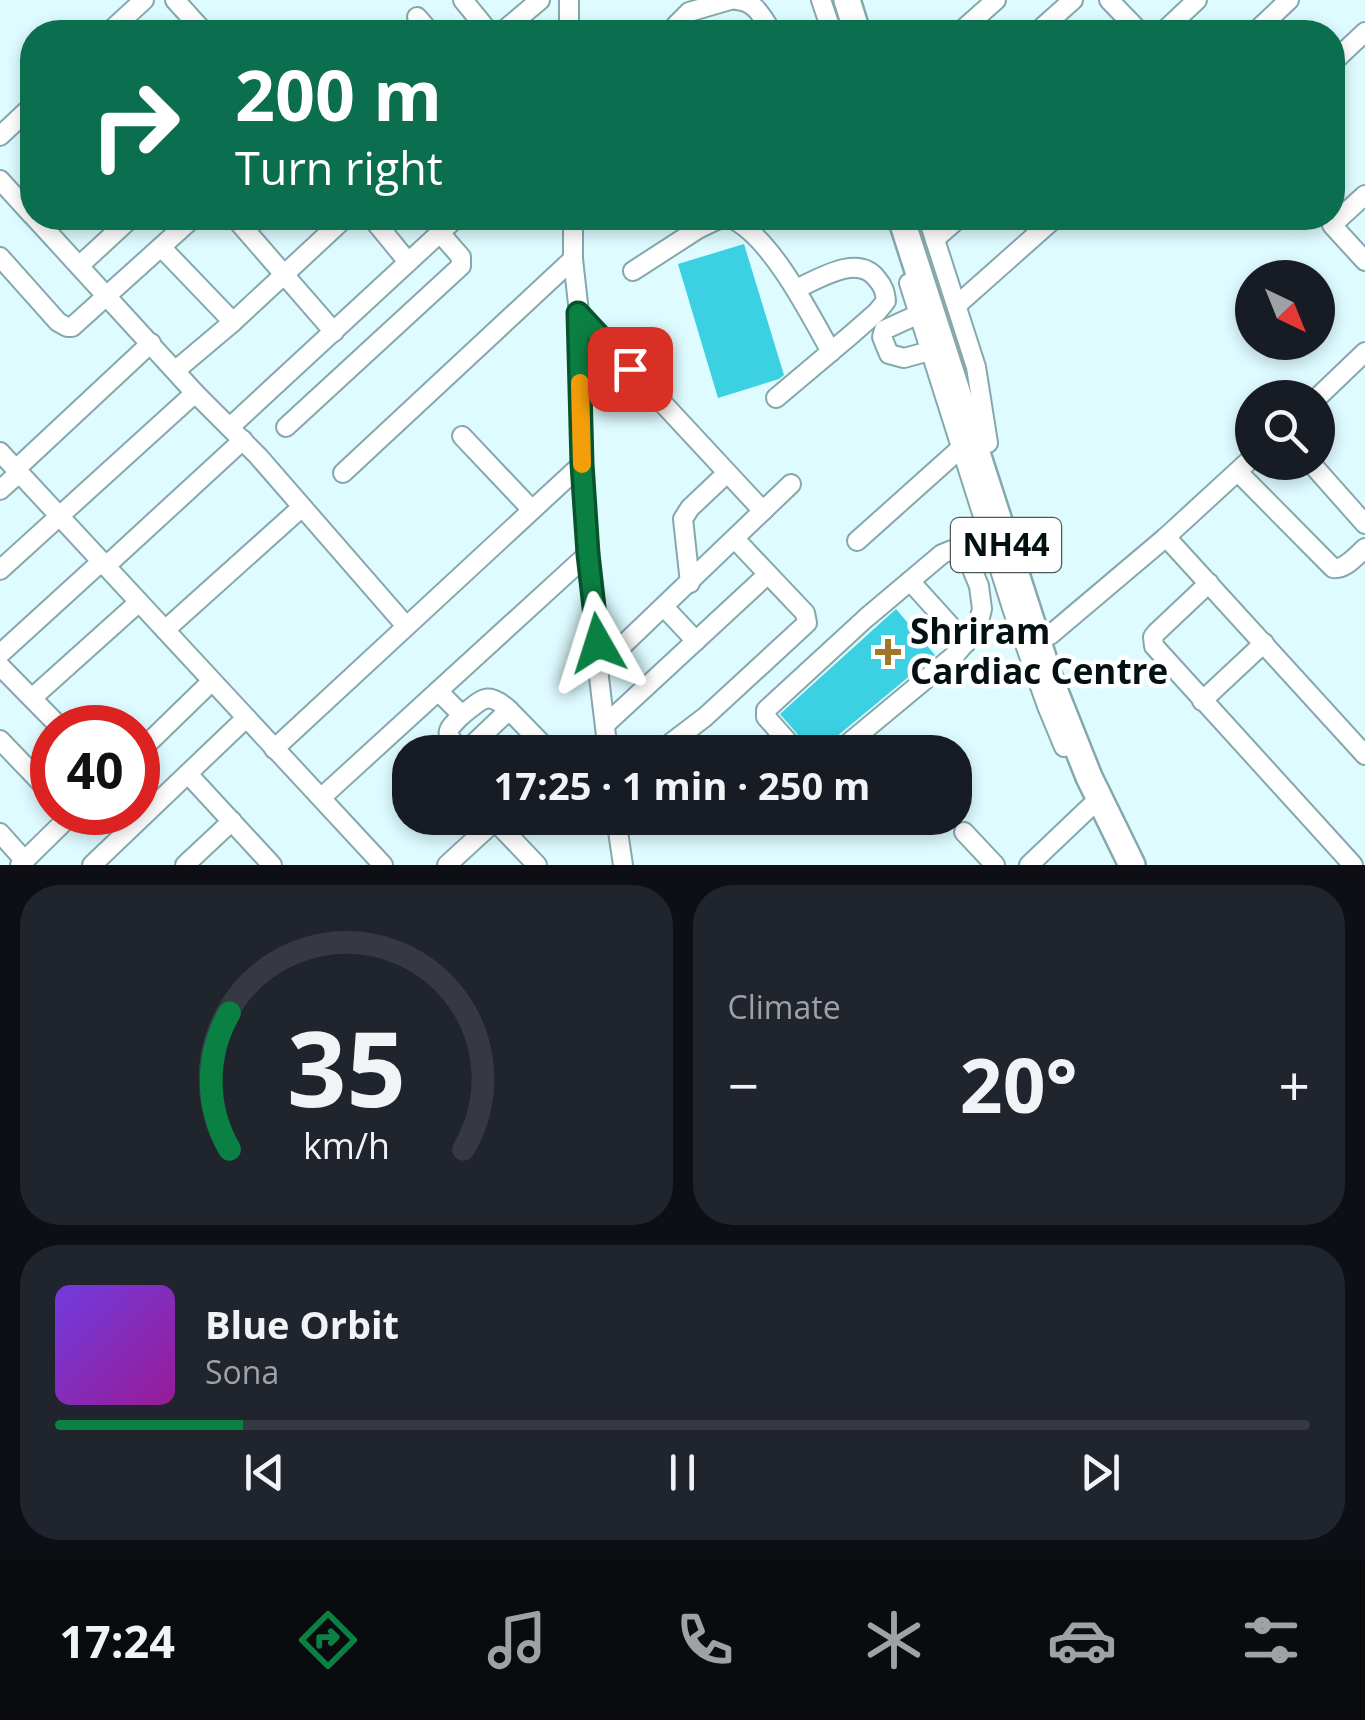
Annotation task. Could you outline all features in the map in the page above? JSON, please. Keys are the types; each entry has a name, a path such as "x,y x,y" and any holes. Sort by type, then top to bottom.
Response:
{"highway":[{"name":"NH44","path":"903,230 936,350 1050,679 1089,777 1132,865"},
{"name":"NH44","path":"920,230 1050,635 1101,770 1147,865"}],"street":[{"path":"125,20 144,0"},
{"path":"176,0 194,20"},
{"path":"464,0 480,20"},
{"path":"681,20 689,12 733,0 746,1 765,20"},
{"path":"1109,0 1128,20"},
{"path":"1176,20 1197,0"},
{"path":"1268,20 1289,0"},
{"path":"515,20 535,2"},
{"path":"1345,50 1365,32"},
{"path":"0,136 20,120"},
{"path":"0,180 20,202"},
{"path":"0,209 14,196"},
{"path":"47,230 236,433 406,626"},
{"path":"79,266 117,230"},
{"path":"0,256 66,328 77,324 180,230"},
{"path":"245,230 334,332"},
{"path":"176,370 333,230"},
{"path":"382,230 408,262"},
{"path":"0,654 104,563 334,332 443,230"},
{"path":"574,230 582,464 607,735"},
{"path":"633,271 696,230"},
{"path":"748,230 796,289 831,352"},
{"path":"893,230 914,279 919,314 936,350 962,448 1047,706 1120,865"},
{"path":"932,230 976,368 988,443"},
{"path":"935,239 945,230"},
{"path":"957,305 1041,230"},
{"path":"1337,230 1365,260"},
{"path":"286,427 461,266 461,258 440,233"},
{"path":"161,247 233,322"},
{"path":"343,473 573,259"},
{"path":"776,398 884,305 886,296 874,274 860,266 796,289"},
{"path":"885,290 914,279"},
{"path":"578,313 762,511"},
{"path":"919,314 886,328 882,337 889,354 896,358 936,350"},
{"path":"0,490 151,343"},
{"path":"1335,382 1363,358"},
{"path":"0,570 195,392"},
{"path":"462,436 532,510"},
{"path":"858,541 962,448"},
{"path":"0,452 384,865"},
{"path":"274,749 582,464"},
{"path":"690,582 684,519 690,508 727,473"},
{"path":"1050,635 1235,475"},
{"path":"1246,480 1332,568 1347,564 1365,548"},
{"path":"1326,480 1365,524"},
{"path":"598,669 791,484"},
{"path":"166,630 302,507"},
{"path":"1166,537 1365,755"},
{"path":"681,735 806,622 805,613 735,539"},
{"path":"781,735 766,717 766,710 942,554 952,550 967,557 982,609 977,629 956,654 858,735"},
{"path":"322,797 588,554"},
{"path":"606,724 768,574"},
{"path":"978,586 1002,576"},
{"path":"910,581 966,642"},
{"path":"1209,583 1156,633 1153,641 1160,654 1353,865"},
{"path":"32,698 139,602"},
{"path":"664,607 696,641"},
{"path":"1202,701 1264,643"},
{"path":"0,666 39,705"},
{"path":"160,732 212,681"},
{"path":"438,691 462,714"},
{"path":"448,735 462,714 490,698 509,710 533,735"},
{"path":"482,735 509,710"},
{"path":"92,865 246,718"},
{"path":"0,740 30,771"},
{"path":"188,774 232,820 265,863"},
{"path":"1030,865 1091,806"},
{"path":"185,865 232,820"},
{"path":"0,834 22,863 50,835"},
{"path":"447,865 480,835"},
{"path":"511,835 536,865"},
{"path":"619,835 623,865"},
{"path":"967,835 995,865"}],"building":[{"path":"744,244 784,375 718,398 678,264"},
{"path":"896,609 935,655 838,735 798,735 780,714"}],"slow traffic":[{"path":"580,383 582,464"}],"place":[{"name":"Shriram Cardiac Centre","path":"888,652"}],"route":[{"path":"598,643 582,464 578,313 630,369"}]}
